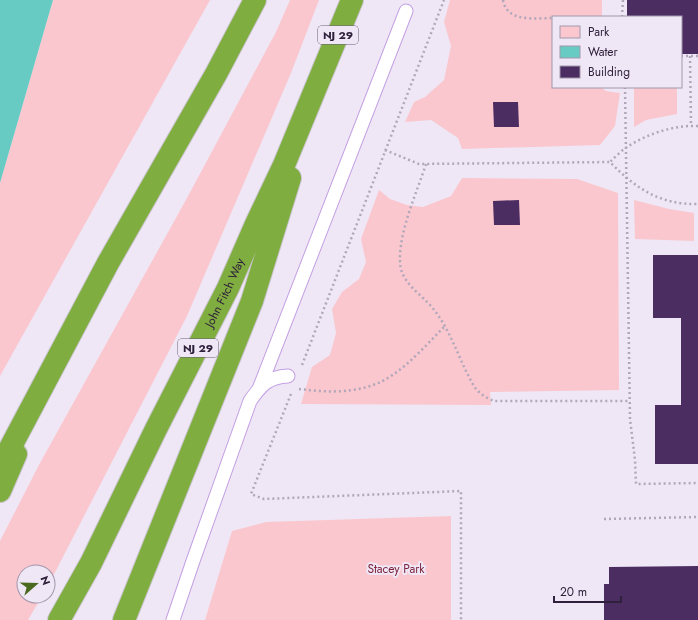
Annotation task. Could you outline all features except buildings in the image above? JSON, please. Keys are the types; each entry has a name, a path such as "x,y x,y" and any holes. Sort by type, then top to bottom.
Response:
{"highway":[{"path":"0,467 108,262 212,80 255,0"},
{"name":"John Fitch Way","path":"59,620 91,563 156,429 228,288 284,165 352,0"},
{"path":"124,620 252,302 323,70"},
{"path":"0,491 59,354"}],"lane":[{"path":"259,389 406,11"},
{"path":"173,620 250,401 259,389 268,381 277,376 288,376"}],"path":[{"path":"301,366 444,0"},
{"path":"503,0 504,7 509,13 517,17 552,18"},
{"path":"622,0 622,16"},
{"path":"682,56 698,56"},
{"path":"690,56 691,125"},
{"path":"625,88 630,419 635,460 636,484 698,483"},
{"path":"385,150 419,164 610,162 626,148 649,136 670,128 691,125 698,126"},
{"path":"610,162 626,178 648,193 666,200 698,204"},
{"path":"426,164 400,246 402,274 408,283 439,315 478,392 494,401 630,401"},
{"path":"445,326 408,363 391,376 371,386 333,392 293,388 251,494 264,499 461,491 461,620"},
{"path":"604,518 698,517"}],"green space":[{"path":"53,0 210,0 0,376 0,183"},
{"path":"290,0 319,0 291,73 187,316 56,570 56,564 16,564 16,604 37,604 28,620 0,620 0,541 40,463 187,198 276,32"},
{"path":"450,0 602,0 602,16 552,16 552,88 602,88 606,91 620,93 615,126 600,145 462,149 458,138 431,120 405,122 414,102 425,97 444,80 451,46 444,22"},
{"path":"634,88 677,88 677,114 646,120 634,127"},
{"path":"462,178 577,179 618,193 619,390 490,392 491,405 301,404 312,367 330,355 336,333 332,309 342,292 359,279 366,262 361,239 379,190 390,199 407,205 423,207 451,196"},
{"path":"634,200 669,209 694,213 694,241 635,239"},
{"name":"Stacey Park","path":"451,516 451,620 205,620 232,531 266,522"}],"water":[{"path":"0,0 53,0 0,183"}]}
